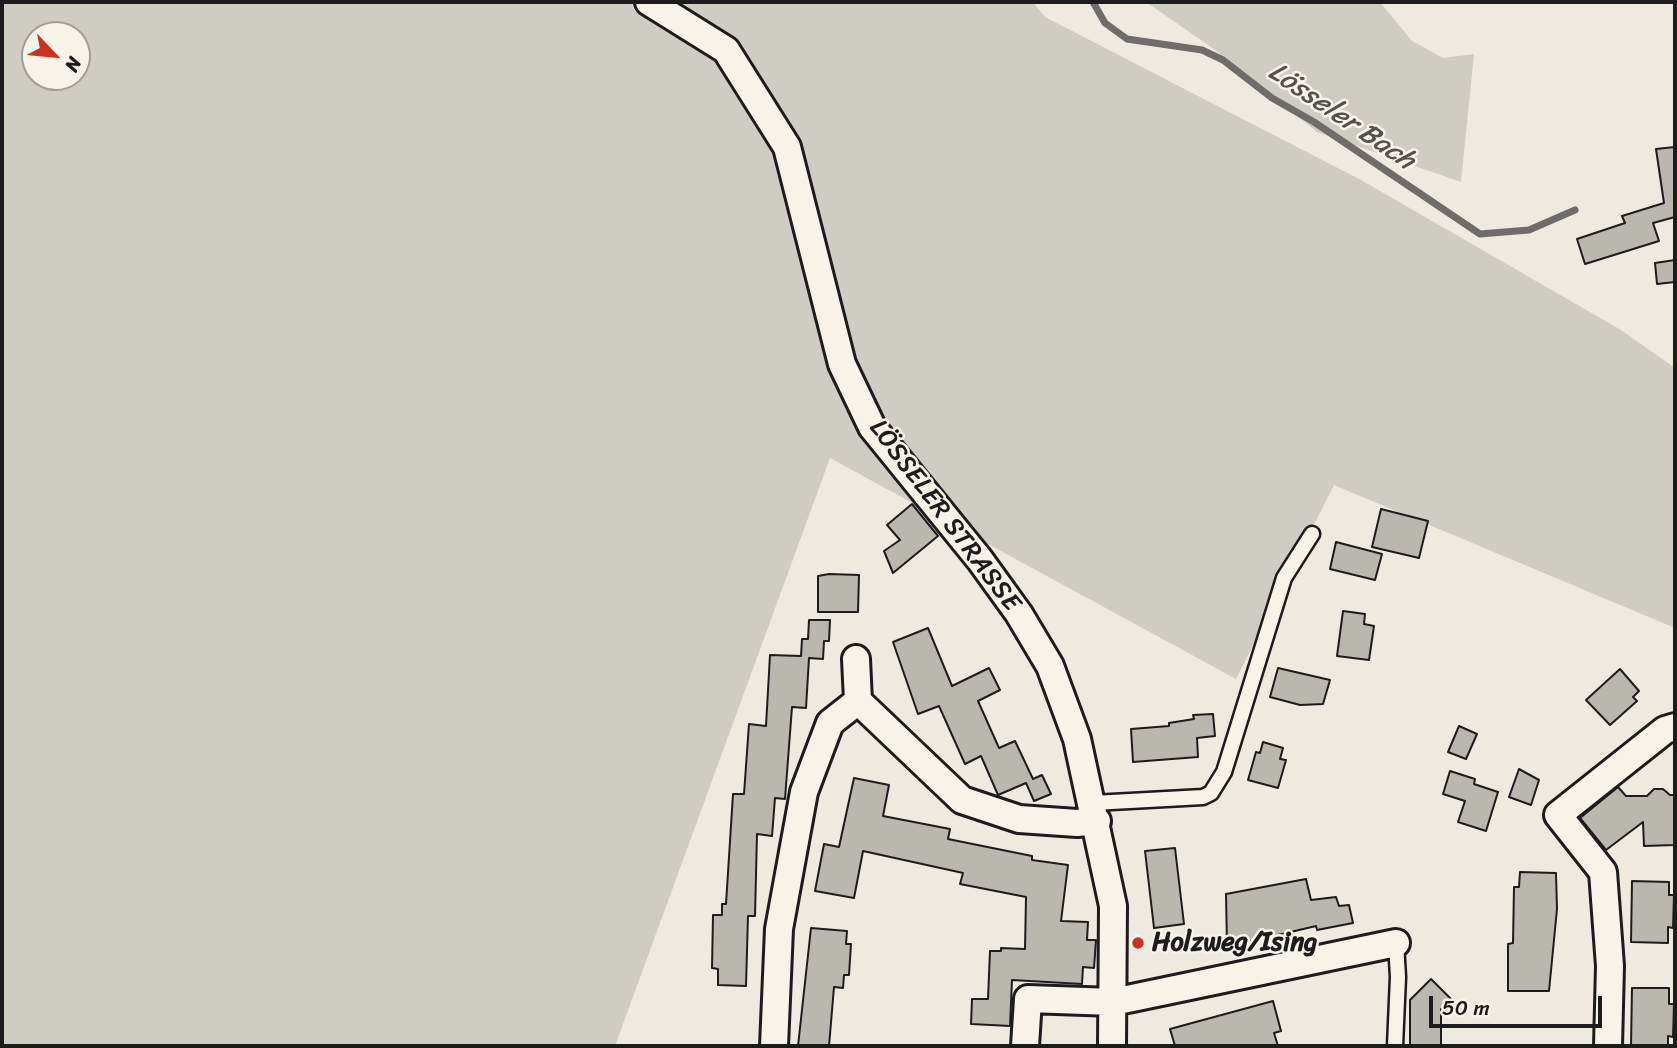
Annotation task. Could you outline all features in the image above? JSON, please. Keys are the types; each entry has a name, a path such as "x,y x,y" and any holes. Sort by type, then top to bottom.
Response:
{"street":[{"name":"LÖSSELER STRASSE","path":"649,2 726,50 787,147 842,364 872,427 980,560 1035,638 1065,703 1095,812 1112,906 1112,1046"},
{"path":"856,659 858,701 962,800 1019,819 1077,823 1095,812"},
{"path":"774,1046 779,929 804,792 830,723 858,701"},
{"path":"1608,1046 1610,966 1603,872 1558,815 1665,730 1675,727"},
{"path":"1025,1046 1028,999 1113,1002 1396,943"}],"lane":[{"path":"1095,812 1202,797 1210,793 1224,772 1284,578 1312,534"},
{"path":"1395,1046 1396,943"}],"shaded area":[{"path":"2,2 1033,2 1045,17 1361,180 1621,330 1675,368 1675,628 1334,485 1236,679 830,458 615,1046 2,1046"},
{"path":"1146,2 1380,2 1412,41 1443,58 1474,54 1461,182 1317,132 1214,49"}],"building":[{"path":"1675,147 1675,217 1653,223 1659,241 1585,264 1577,239 1625,223 1622,216 1664,203 1656,149"},
{"path":"1675,260 1675,282 1657,284 1655,263"},
{"path":"912,504 938,536 893,573 884,551 900,540 887,525"},
{"path":"1381,509 1428,521 1419,558 1372,547"},
{"path":"1336,542 1382,554 1375,580 1330,569"},
{"path":"859,575 858,612 818,612 818,576"},
{"path":"1343,611 1365,614 1364,624 1374,626 1369,660 1337,656"},
{"path":"809,620 830,620 829,641 824,641 823,659 809,658 806,708 792,707 785,799 775,798 772,836 757,834 755,916 748,916 746,986 718,985 718,969 712,968 713,915 722,915 722,904 726,904 733,794 744,794 749,724 766,726 770,655 801,656 802,639 808,639"},
{"path":"928,628 952,686 989,668 1000,690 978,701 999,748 1015,741 1033,779 1042,775 1051,794 1034,801 1026,783 998,795 981,756 965,764 939,706 918,714 893,642"},
{"path":"1278,668 1330,680 1323,704 1300,705 1270,697"},
{"path":"1620,669 1639,691 1633,697 1637,701 1610,725 1586,700"},
{"path":"1213,714 1215,736 1197,738 1198,757 1133,762 1131,729 1169,726 1169,723 1194,719 1193,715"},
{"path":"1459,726 1477,734 1466,759 1448,752"},
{"path":"1263,742 1283,748 1280,759 1286,760 1278,788 1248,780 1256,752 1260,753"},
{"path":"1519,769 1539,780 1531,805 1509,797"},
{"path":"1450,771 1475,779 1474,784 1498,792 1486,831 1458,822 1465,801 1443,794"},
{"path":"854,778 889,785 883,816 950,829 948,839 1032,856 1032,860 1068,865 1061,921 1088,922 1087,940 1096,940 1094,968 1083,967 1082,984 1012,980 1010,1026 971,1024 972,999 988,999 990,951 1001,951 1001,948 1025,949 1026,897 960,884 963,873 863,851 854,898 815,891 824,844 839,847"},
{"path":"1618,787 1626,796 1647,796 1654,789 1663,789 1670,795 1675,795 1675,845 1644,846 1643,822 1606,850 1580,818"},
{"path":"1175,848 1184,924 1154,928 1145,851"},
{"path":"1520,872 1556,873 1557,909 1549,991 1508,991 1508,944 1513,943 1514,887 1519,887"},
{"path":"1306,879 1311,900 1336,897 1339,906 1349,905 1353,923 1317,930 1316,926 1227,947 1226,894"},
{"path":"1632,881 1669,882 1669,895 1674,895 1673,928 1668,927 1668,943 1631,942"},
{"path":"811,928 847,931 846,944 851,944 849,975 844,975 843,988 834,987 829,1046 798,1046"},
{"path":"1431,979 1463,1011 1441,1009 1441,1046 1410,1046 1410,1000"},
{"path":"1632,988 1669,988 1669,1004 1674,1004 1673,1037 1668,1036 1668,1046 1631,1046"},
{"path":"1273,1001 1281,1031 1274,1033 1278,1046 1175,1046 1170,1029"}],"waterway":[{"name":"Lösseler Bach","path":"1093,2 1105,23 1127,39 1202,50 1223,60 1272,98 1314,122 1480,234 1529,230 1575,210"}],"place":[{"name":"Holzweg/Ising","path":"1138,943"}]}
